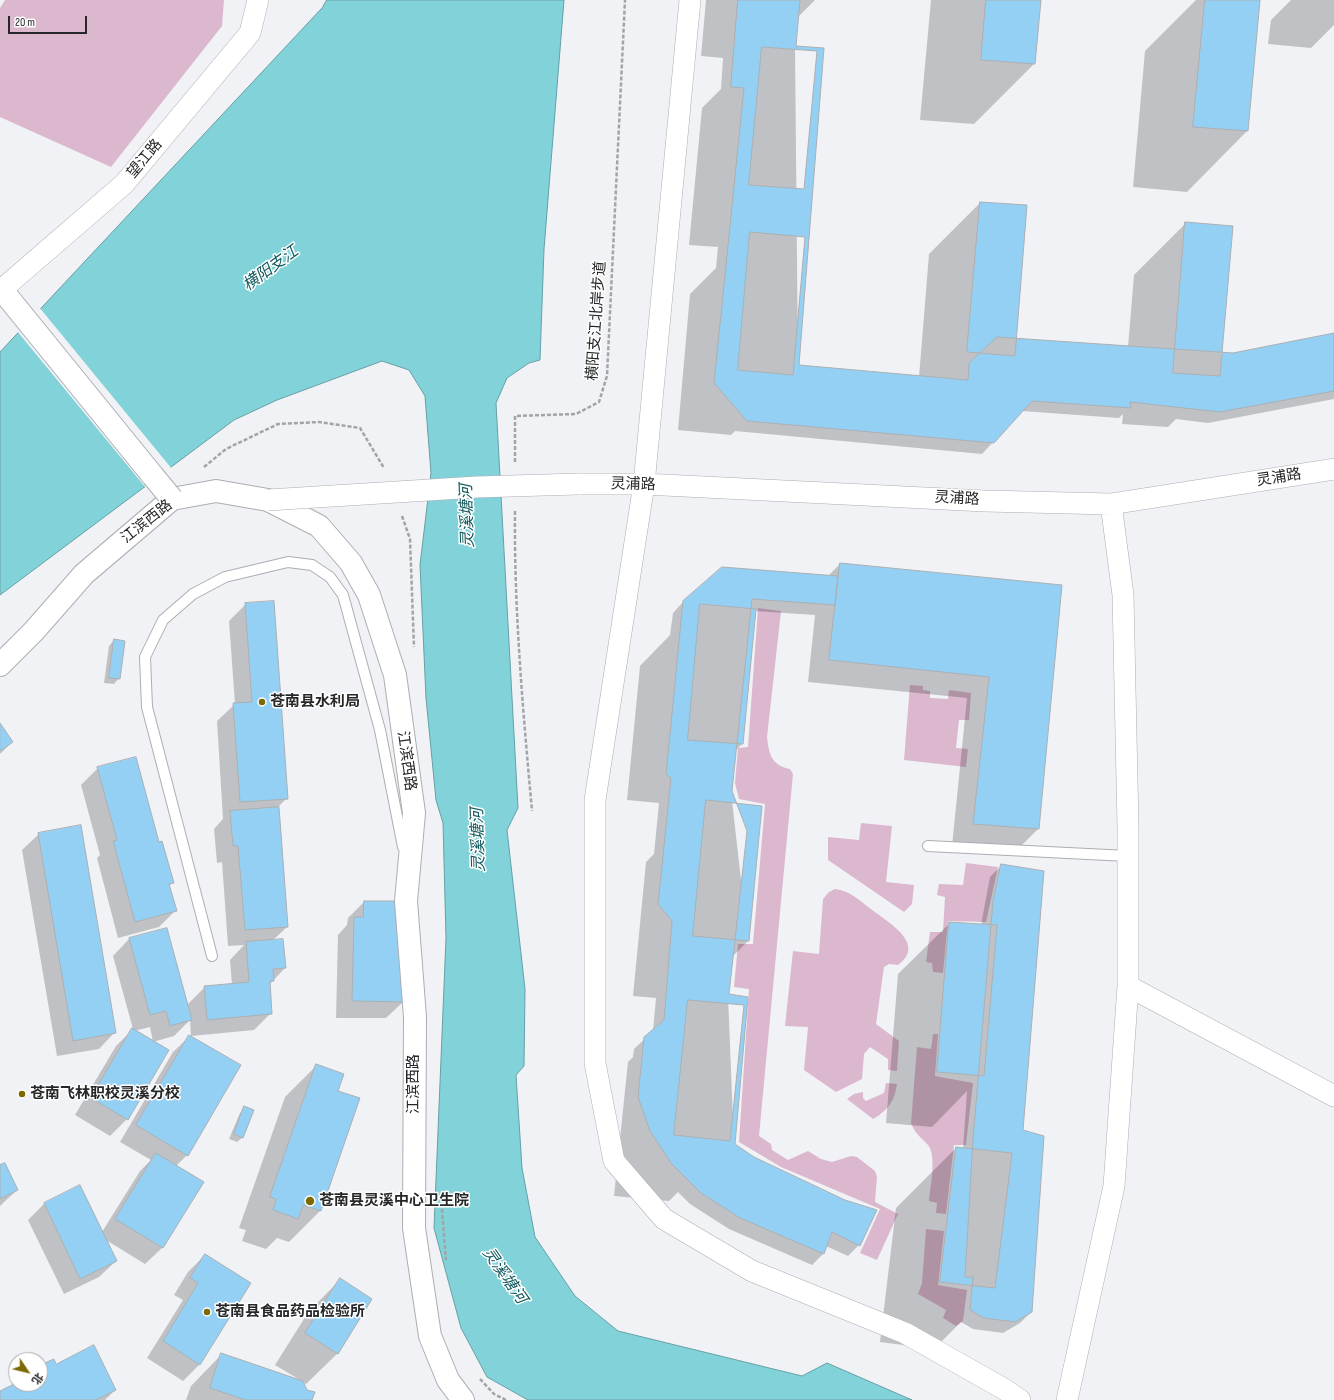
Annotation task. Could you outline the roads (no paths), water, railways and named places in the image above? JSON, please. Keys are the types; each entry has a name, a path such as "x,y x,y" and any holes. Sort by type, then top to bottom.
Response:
{"street":[{"name":"望江路","path":"1,290 124,184 250,33 258,0"},
{"path":"690,0 644,484 595,800 595,1063 614,1161 664,1219 752,1271 905,1333 1020,1400"},
{"path":"1,290 172,499"},
{"name":"灵浦路","path":"268,500 477,487 644,484 985,501 1111,504 1334,469"},
{"name":"江滨西路","path":"0,665 34,631 84,574 172,499 216,491 268,500 319,526 351,563 369,595 395,675 414,813 406,901 415,1017 414,1228 430,1336 448,1380 463,1400"},
{"path":"1067,1400 1114,1186 1128,986 1128,856 1123,595 1111,504"},
{"path":"1128,986 1334,1096"}],"lane":[{"path":"212,956 147,706 145,657 163,620 193,594 225,577 288,562 312,565 330,577 343,595 380,730 390,776 402,841 406,901"},
{"path":"928,846 1128,856"}],"water":[{"path":"327,0 564,0 544,249 540,360 529,363 507,378 496,403 518,808 507,830 525,989 524,1066 516,1075 522,1168 535,1237 575,1296 618,1331 802,1376 827,1363 912,1400 528,1400 487,1377 461,1328 434,1228 446,938 443,823 436,800 426,698 420,565 431,473 425,396 409,370 382,361 277,400 234,420 0,595 0,352 322,8"}],"place":[{"name":"苍南县水利局","path":"262,702"},
{"name":"苍南飞林职校灵溪分校","path":"22,1094"},
{"name":"苍南县灵溪中心卫生院","path":"310,1201"},
{"name":"苍南县食品药品检验所","path":"207,1312"}],"water label":[{"name":"横阳支江","path":"271,269"},
{"name":"灵溪塘河","path":"468,516"},
{"name":"灵溪塘河","path":"479,840"},
{"name":"灵溪塘河","path":"504,1276"}]}
